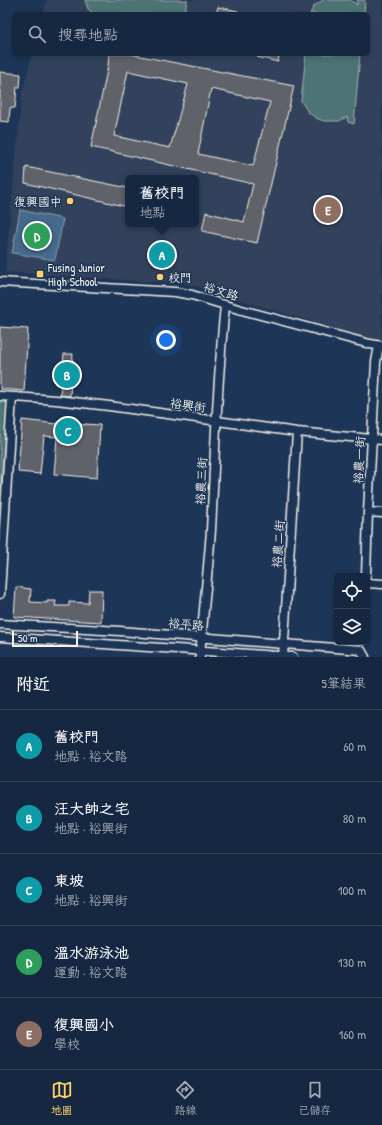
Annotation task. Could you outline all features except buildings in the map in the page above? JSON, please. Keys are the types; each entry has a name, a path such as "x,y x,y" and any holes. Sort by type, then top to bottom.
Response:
{"street":[{"name":"裕文路","path":"0,282 175,292 192,295 225,306 381,346"},
{"name":"裕農三街","path":"200,654 211,530 219,367 225,306"},
{"name":"裕農一街","path":"366,573 376,362 381,346"},
{"name":"裕興街","path":"0,396 109,406 297,432 382,440"},
{"path":"0,594 12,397"},
{"name":"裕農二街","path":"283,657 297,432"},
{"path":"368,512 382,513"},
{"path":"370,583 382,584"},
{"name":"裕平路","path":"0,624 120,631 362,651"},
{"path":"0,636 200,654 293,657"}],"shaded area":[{"name":"復興國中","path":"47,0 382,0 382,342 182,282 138,281 5,272 22,93 31,56 370,56 370,12 44,12"},
{"path":"20,210 63,219 55,260 12,253"}],"green space":[{"path":"85,0 187,0 185,12 92,12 88,9"},
{"path":"323,0 350,0 357,5 357,0 365,0 364,12 311,12 314,6"},
{"path":"306,56 360,56 354,124 348,122 347,117 339,121 324,121 316,118 308,112 301,101"},
{"path":"0,402 8,403 1,487 0,487"}],"place":[{"name":"復興國中","path":"70,201"},
{"name":"復興國小","path":"328,210"},
{"name":"溫水游泳池","path":"37,236"},
{"name":"舊校門","path":"162,255"},
{"name":"Fusing Junior High School","path":"40,274"},
{"name":"校門","path":"160,277"},
{"name":"汪大帥之宅","path":"67,375"},
{"name":"東坡","path":"68,431"}]}
